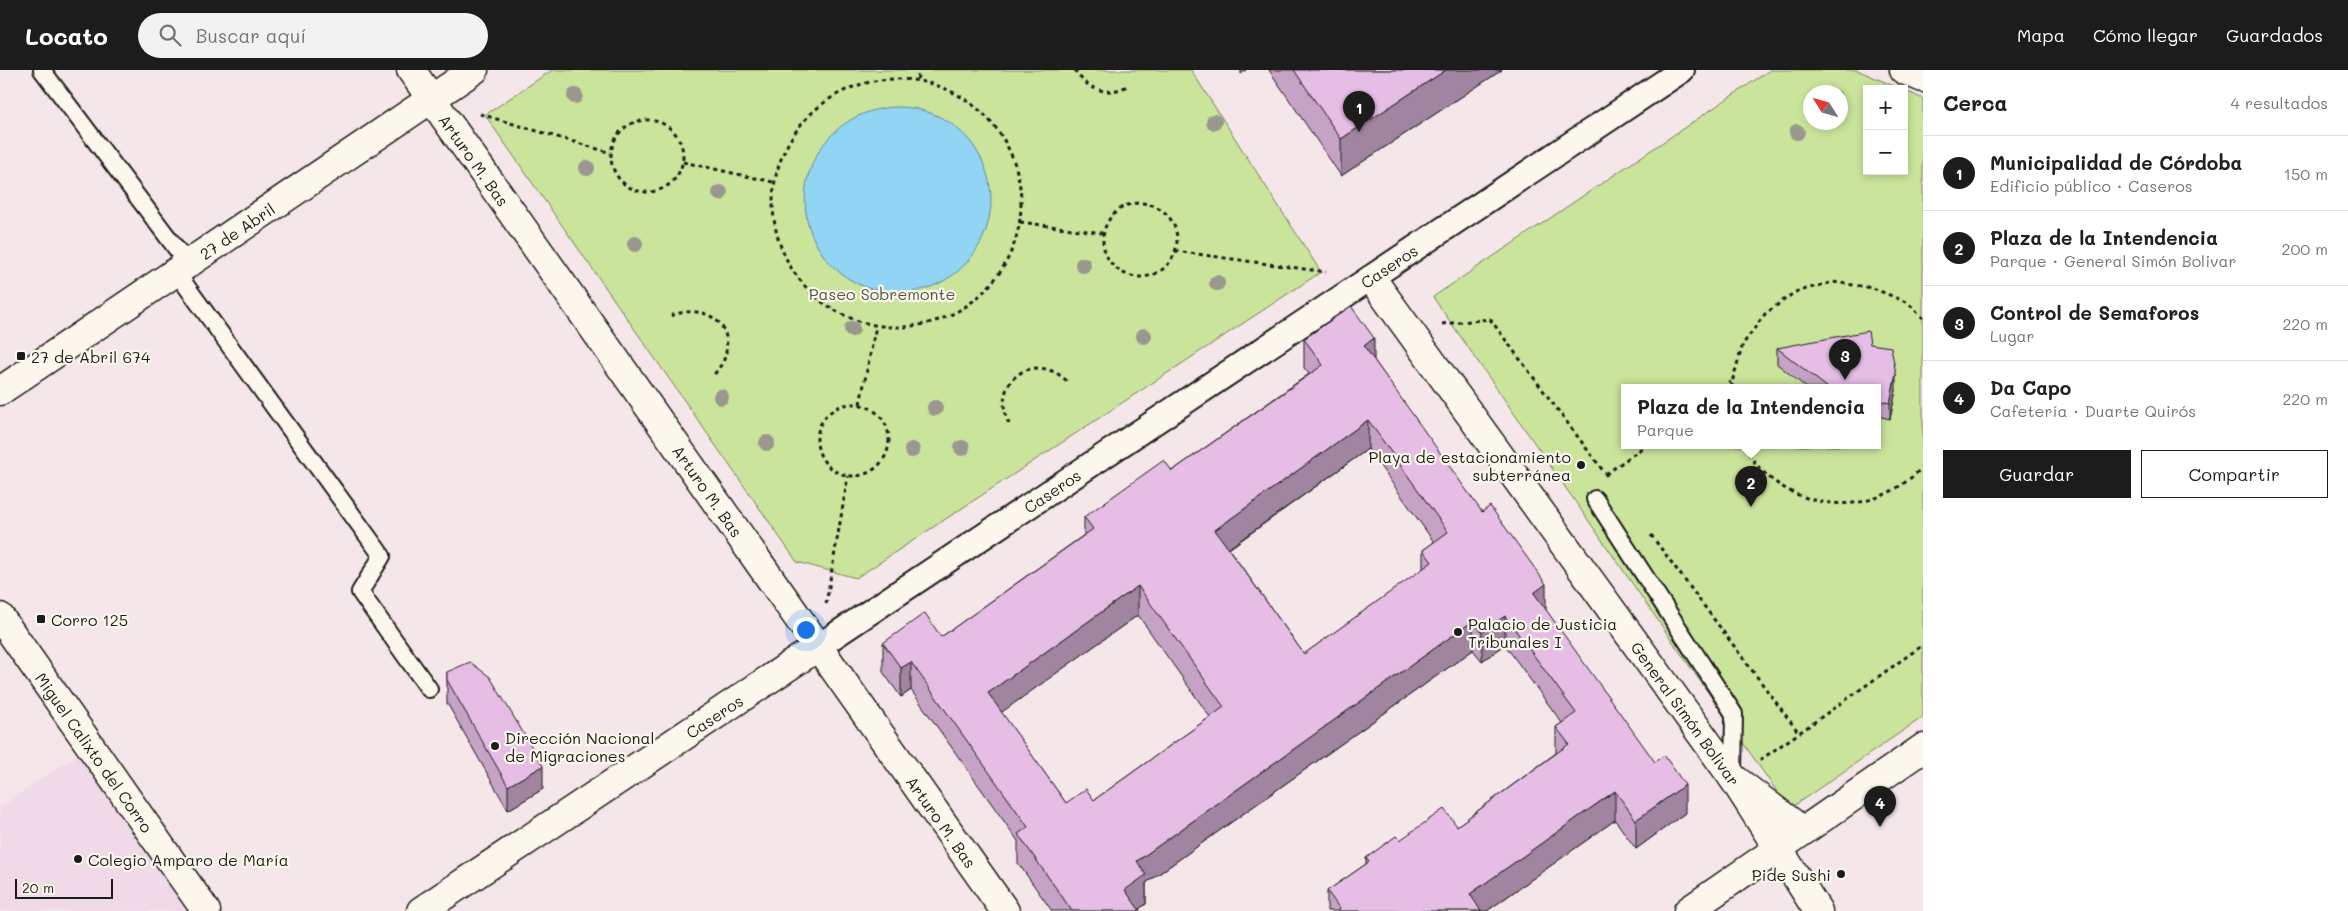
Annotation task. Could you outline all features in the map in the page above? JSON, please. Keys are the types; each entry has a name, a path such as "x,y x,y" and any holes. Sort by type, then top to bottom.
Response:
{"street":[{"name":"Arturo M. Bas","path":"411,70 1005,911"},
{"name":"27 de Abril","path":"0,391 474,70"},
{"name":"Caseros","path":"420,911 1372,279 1682,70"},
{"path":"1904,70 1923,78"},
{"name":"General Simón Bolivar","path":"1372,279 1733,778 1818,911"},
{"name":"Miguel Calixto del Corro","path":"0,617 206,911"},
{"path":"1688,911 1923,748"},
{"path":"1733,778 1803,831"}],"lane":[{"path":"42,70 382,556 360,592 429,689"},
{"path":"1595,499 1734,714 1733,778"}],"path":[{"path":"917,79 920,70"},
{"path":"1075,70 1085,83 1093,88 1113,91 1129,85"},
{"path":"885,78 917,79 948,88 976,106 998,129 1014,158 1021,190 1020,222 1010,254 994,282 969,304 940,320 908,327 876,326 845,316 817,300 795,276 778,239 772,215 773,182 783,151 800,123 824,101 853,86 885,78"},
{"path":"479,113 611,153"},
{"path":"652,120 672,130 679,139 683,151 683,162 679,174 671,184 660,190 636,191 625,185 617,176 612,165 611,153 614,142 629,125 652,120"},
{"path":"683,162 773,182"},
{"path":"1136,202 1148,203 1164,212 1175,226 1177,239 1175,251 1170,262 1161,271 1137,278 1114,268 1102,246 1102,233 1106,222 1124,205 1136,202"},
{"path":"1020,222 1102,233"},
{"path":"1175,251 1372,279"},
{"path":"1729,384 1732,382 1743,344 1765,314 1795,292 1834,282 1873,288 1908,303 1922,317"},
{"path":"671,316 688,310 697,311 706,313 720,325 725,333 726,352 724,361 714,376"},
{"path":"1407,328 1490,319 1612,482"},
{"path":"860,404 876,326"},
{"path":"1009,424 1003,407 1004,398 1006,389 1018,374 1036,368 1046,368 1055,371 1069,383"},
{"path":"848,404 860,404 872,408 881,417 887,427 889,440 887,452 881,463 872,471 860,476 848,476 836,472 820,456 816,445 817,434 820,423 827,413 837,407 848,404"},
{"path":"1606,474 1641,449"},
{"path":"1747,449 1750,455 1775,483 1805,498 1838,504 1872,500 1902,486 1923,466"},
{"path":"819,646 848,476"},
{"path":"1647,529 1799,733"},
{"path":"1733,778 1923,645"}],"shaded area":[{"name":"Colegio Amparo de María","path":"81,752 193,911 0,911 0,807"}],"green space":[{"name":"Paseo Sobremonte","path":"552,70 1191,70 1321,272 856,578 797,562 485,115"},
{"path":"1770,70 1857,70 1892,85 1863,85 1863,175 1908,175 1908,92 1923,99 1923,717 1789,809 1433,297"}],"water":[{"path":"898,107 934,114 964,134 984,164 991,200 984,236 964,266 934,286 898,293 862,286 832,266 812,236 805,200 812,164 832,134 862,114"}],"building":[{"path":"1294,70 1446,70 1341,139"},
{"name":"Palacio de Justicia Tribunales I","path":"1351,306 1374,338 1364,346 1482,512 1490,506 1546,584 1534,593 1655,762 1664,755 1685,785 1636,820 1615,791 1470,894 1481,911 1337,911 1340,909 1327,891 1369,862 1366,858 1396,836 1400,840 1444,809 1457,826 1569,744 1556,727 1576,713 1505,616 1482,632 1473,621 1137,861 1146,875 1125,890 1140,911 1072,911 1018,834 1028,827 911,662 901,668 883,643 925,613 941,637 1093,529 1084,517 1164,460 1172,471 1323,365 1304,339","holes":["1368,420 1448,532 1423,550 1432,562 1304,654 1215,530","1138,586 1224,707 1094,800 1086,789 1066,803 988,693"]},
{"path":"1868,331 1870,344 1891,347 1896,374 1890,403 1881,401 1881,384 1823,384 1777,348"},
{"path":"470,662 490,677 543,766 508,786 447,680 447,672"}],"place":[{"name":"Municipalidad de Córdoba","path":"1359,132"},
{"name":"27 de Abril 674","path":"21,356"},
{"name":"Control de Semaforos","path":"1845,380"},
{"name":"Playa de estacionamiento subterránea","path":"1581,465"},
{"name":"Plaza de la Intendencia","path":"1751,507"},
{"name":"Corro 125","path":"41,619"},
{"name":"Palacio de Justicia Tribunales I","path":"1458,632"},
{"name":"Dirección Nacional de Migraciones","path":"495,746"},
{"name":"Da Capo","path":"1880,827"},
{"name":"Colegio Amparo de María","path":"78,859"},
{"name":"Pide Sushi","path":"1841,874"}]}
